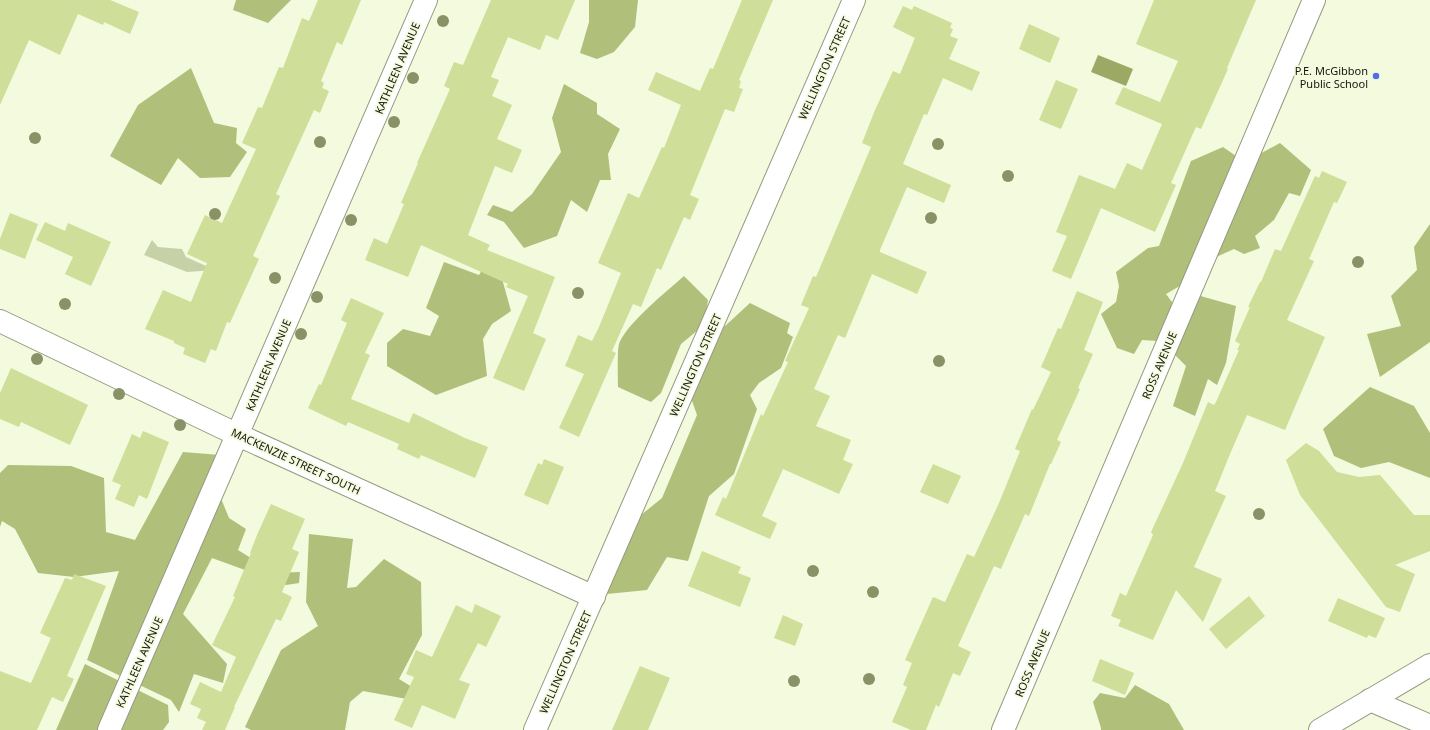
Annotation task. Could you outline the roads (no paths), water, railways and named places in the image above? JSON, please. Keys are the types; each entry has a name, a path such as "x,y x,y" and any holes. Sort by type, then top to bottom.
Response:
{"street":[{"name":"KATHLEEN AVENUE","path":"109,730 426,0"},
{"name":"WELLINGTON STREET","path":"535,730 854,0"},
{"name":"ROSS AVENUE","path":"1003,730 1314,0"},
{"name":"MACKENZIE STREET SOUTH","path":"0,321 238,435 594,597"},
{"path":"1320,730 1430,665"},
{"path":"1370,700 1430,726"}],"place":[{"name":"P.E. McGibbon Public School","path":"1376,76"}]}
